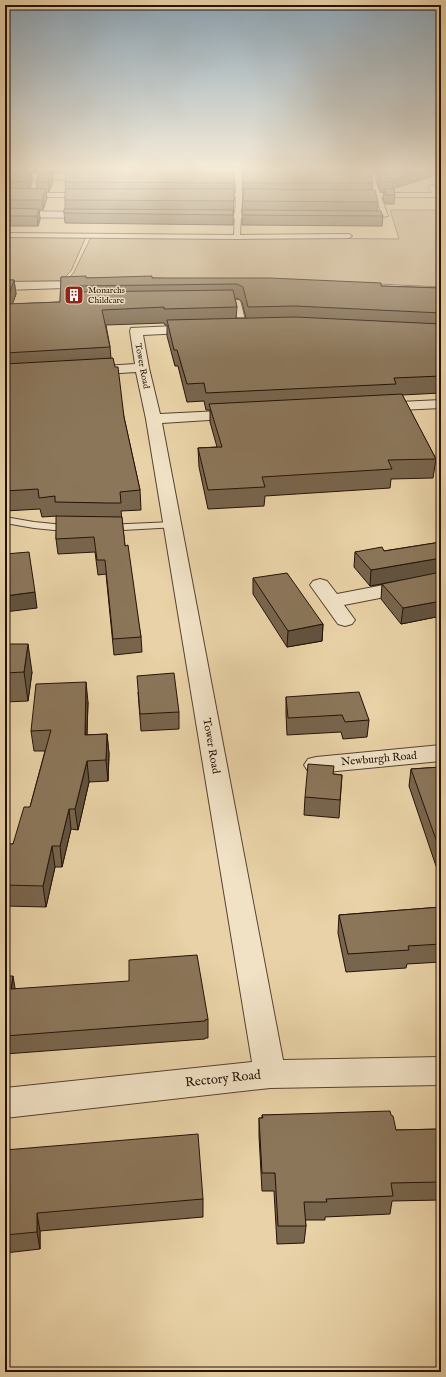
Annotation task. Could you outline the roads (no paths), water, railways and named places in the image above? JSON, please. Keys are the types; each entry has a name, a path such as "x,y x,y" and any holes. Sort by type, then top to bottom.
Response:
{"street":[{"path":"5,286 103,285"},
{"path":"227,328 257,328"},
{"name":"Tower Road","path":"212,329 136,331 142,368 154,418 270,1074"},
{"path":"73,372 142,368"},
{"path":"361,408 441,404"},
{"path":"154,418 258,413"},
{"path":"332,601 441,580"},
{"path":"320,585 345,620"},
{"name":"Newburgh Road","path":"316,765 441,754"},
{"name":"Rectory Road","path":"5,1103 270,1074 441,1071"}],"lane":[{"path":"237,231 237,237"},
{"path":"5,235 237,237 349,236"},
{"path":"206,302 237,302 243,328"},
{"path":"5,520 59,528 91,529 173,525"}],"place":[{"name":"Monarchs Childcare","path":"74,295"}]}
